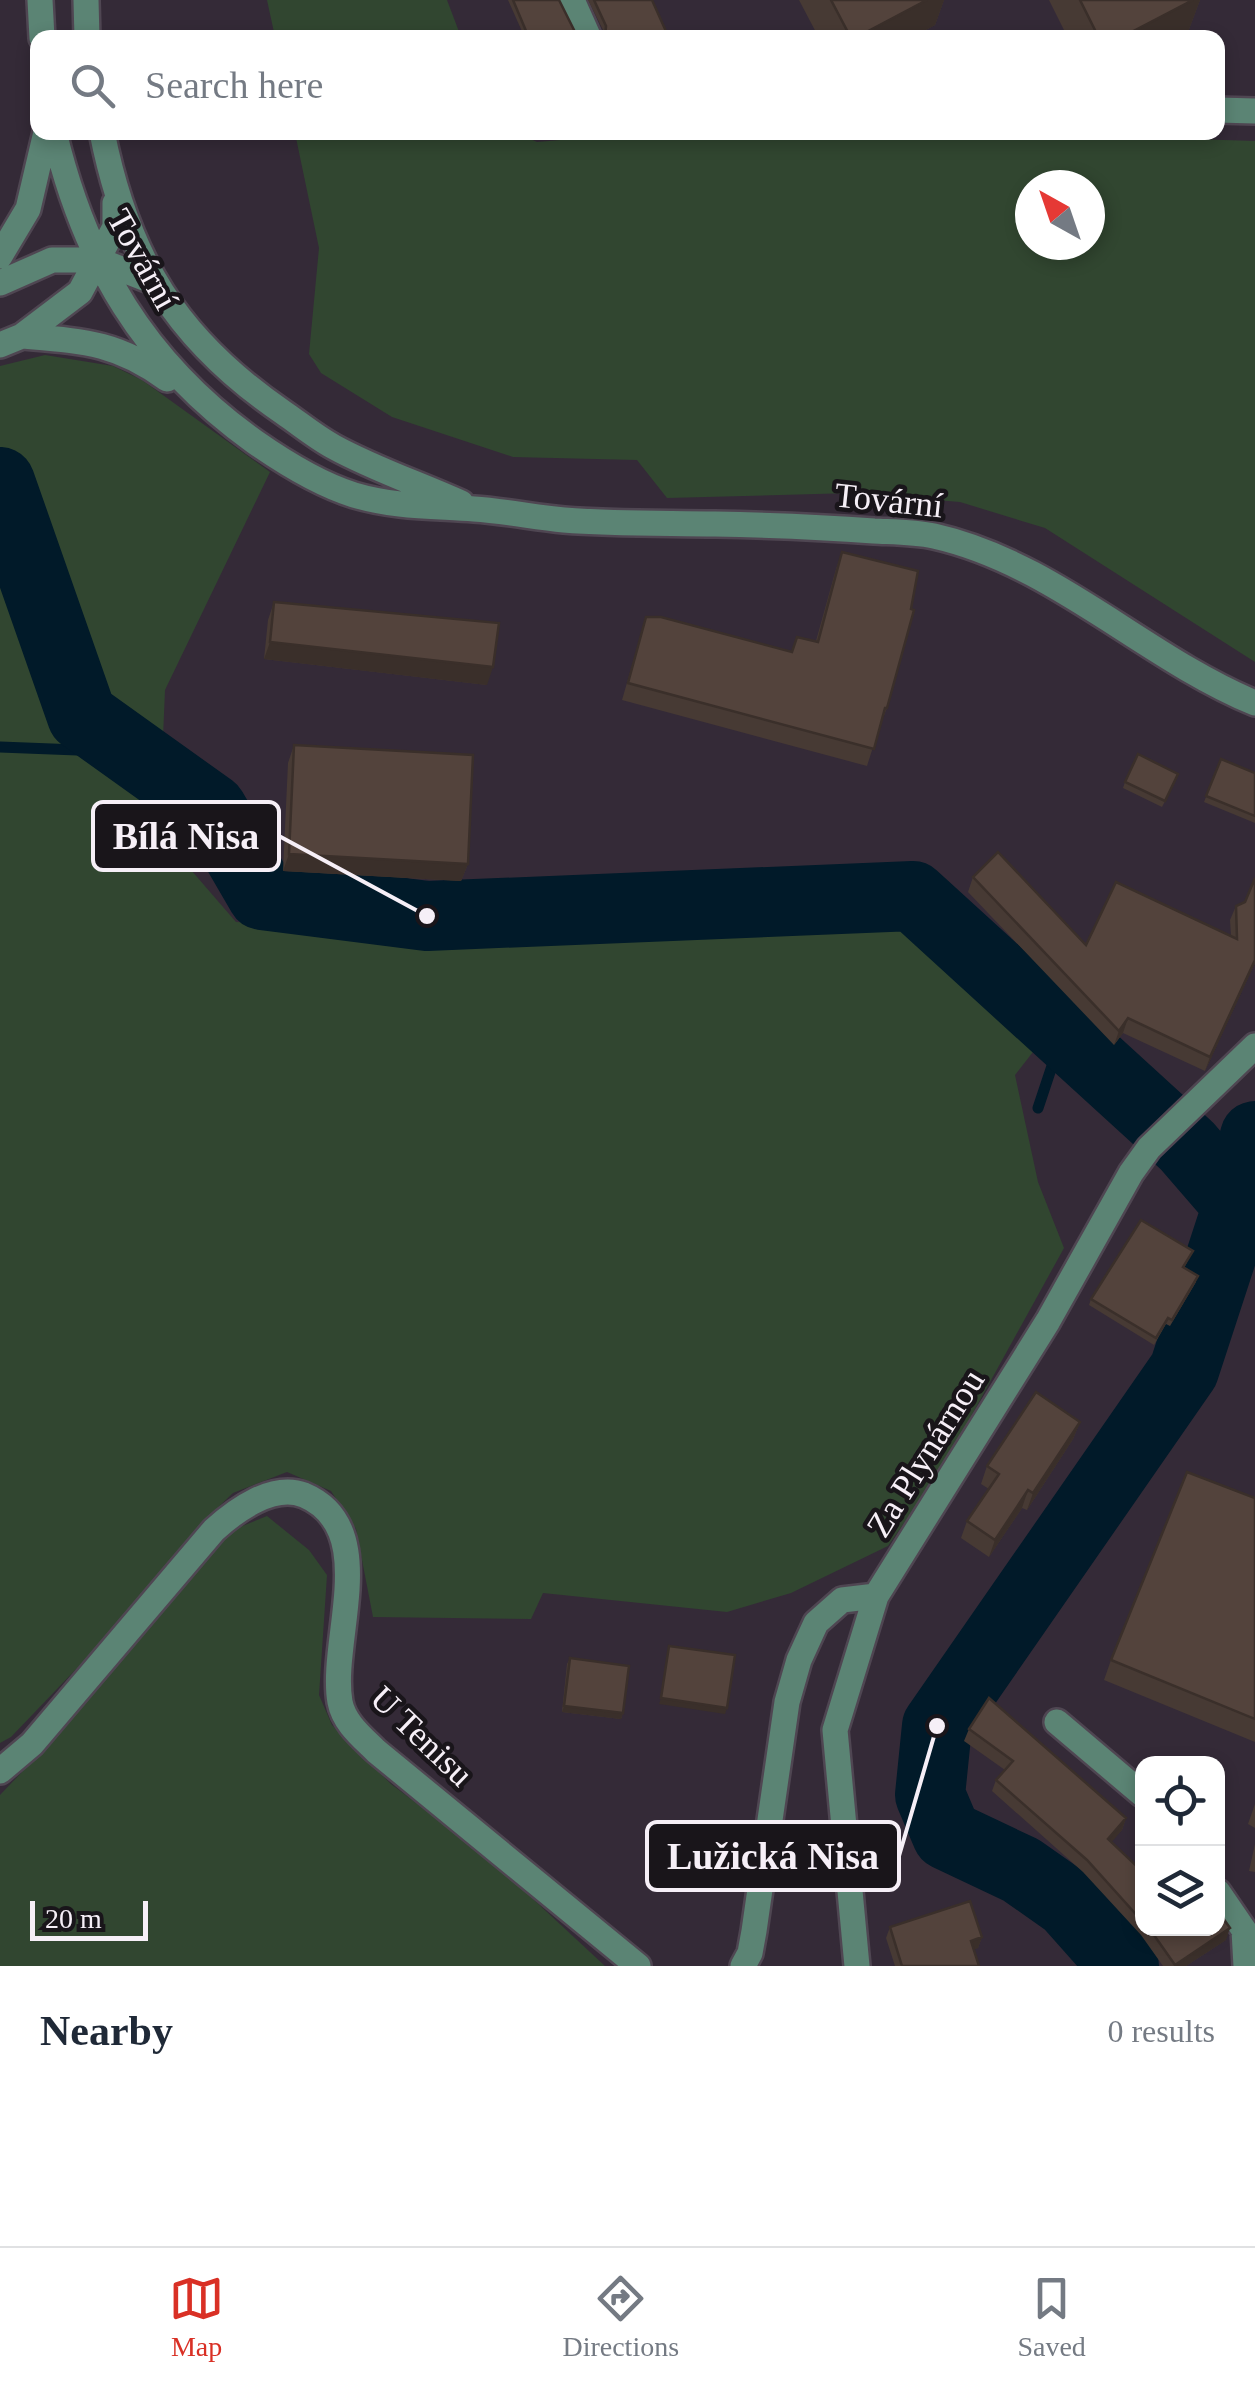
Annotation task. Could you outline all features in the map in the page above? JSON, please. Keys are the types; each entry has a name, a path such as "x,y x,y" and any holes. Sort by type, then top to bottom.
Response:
{"street":[{"path":"40,0 42,30"},
{"path":"86,0 87,30"},
{"path":"572,0 585,30"},
{"path":"1225,110 1255,111"},
{"path":"0,256 28,208 48,140"},
{"name":"Tovární","path":"52,140 68,194 98,260 160,357 223,419 286,464 352,495 410,508 475,508 566,520 809,526 932,535 986,552 1032,574 1195,673 1255,702"},
{"name":"Tovární","path":"104,140 114,191 152,280 192,336 240,383 334,447 475,508"},
{"path":"11,341 80,292 115,227 114,191"},
{"path":"0,283 52,260 98,260 152,280"},
{"path":"11,341 91,342 138,357 223,419"},
{"name":"Za Plynárnou","path":"857,1966 835,1730 876,1596 1048,1321 1118,1194 1149,1148 1255,1046"},
{"name":"U Tenisu","path":"0,1771 32,1744 214,1530 244,1507 272,1494 299,1493 318,1502 331,1516 348,1546 338,1682 340,1706 350,1725 376,1751 638,1966"},
{"path":"743,1966 750,1953 787,1702 799,1660 816,1623 842,1600 876,1596"},
{"path":"1057,1722 1135,1788"},
{"path":"1225,1902 1244,1930 1246,1966"}],"green space":[{"path":"267,0 447,0 458,30 273,30"},
{"path":"296,140 1255,141 1255,662 1045,528 960,502 852,493 667,498 637,460 513,457 392,417 321,373 309,354 319,248"},
{"path":"45,355 113,366 142,380 270,472 165,690 159,833 236,922 573,940 906,913 1047,1034 1015,1075 1038,1182 1064,1248 942,1469 888,1546 791,1593 727,1612 543,1593 531,1619 373,1617 356,1529 331,1491 287,1472 233,1493 206,1519 148,1594 11,1737 0,1743 0,366"},
{"path":"267,1516 309,1550 327,1575 319,1695 332,1725 391,1784 489,1858 605,1966 0,1966 0,1795 44,1749 223,1534"}],"building":[{"path":"513,0 559,0 574,30 526,30"},
{"path":"594,0 652,0 665,30 606,30"},
{"path":"831,0 927,0 870,30 847,30"},
{"path":"1080,0 1193,0 1135,30 1095,30"},
{"path":"842,552 918,571 911,609 914,610 874,749 628,683 646,617 661,617 792,652 797,637 818,642"},
{"path":"274,602 499,623 493,667 270,642"},
{"path":"294,745 473,755 468,864 289,854"},
{"path":"1138,754 1178,774 1165,801 1125,782"},
{"path":"1221,759 1255,773 1255,816 1206,796"},
{"path":"998,852 1086,945 1116,882 1237,939 1236,906 1245,902 1255,878 1255,960 1210,1057 1128,1018 1119,1031 973,877"},
{"path":"1141,1220 1193,1251 1183,1267 1198,1276 1172,1320 1168,1318 1156,1338 1091,1299"},
{"path":"1036,1392 1080,1422 1033,1493 1028,1490 995,1540 967,1521 999,1474 987,1466"},
{"path":"1187,1472 1255,1498 1255,1719 1111,1660"},
{"path":"669,1646 735,1655 727,1708 661,1698"},
{"path":"570,1658 629,1666 623,1713 564,1706"},
{"path":"989,1698 1126,1818 1108,1839 1135,1864 1135,1913 1087,1860 996,1780 1013,1761 969,1729"},
{"path":"970,1901 982,1937 971,1941 979,1966 902,1966 890,1927"},
{"path":"1155,1936 1218,1936 1175,1965"}],"waterway":[{"path":"0,482 82,716 212,809 262,895 427,916 913,896 1187,1146 1238,1205"},
{"path":"0,747 129,752"},
{"path":"1038,1108 1054,1060 1081,1048"},
{"path":"1124,1966 1068,1903 1021,1870 947,1835 930,1795 937,1726 1184,1370 1238,1205 1255,1136"}],"place":[{"name":"Bílá Nisa","path":"427,916"},
{"name":"Lužická Nisa","path":"937,1726"}]}
